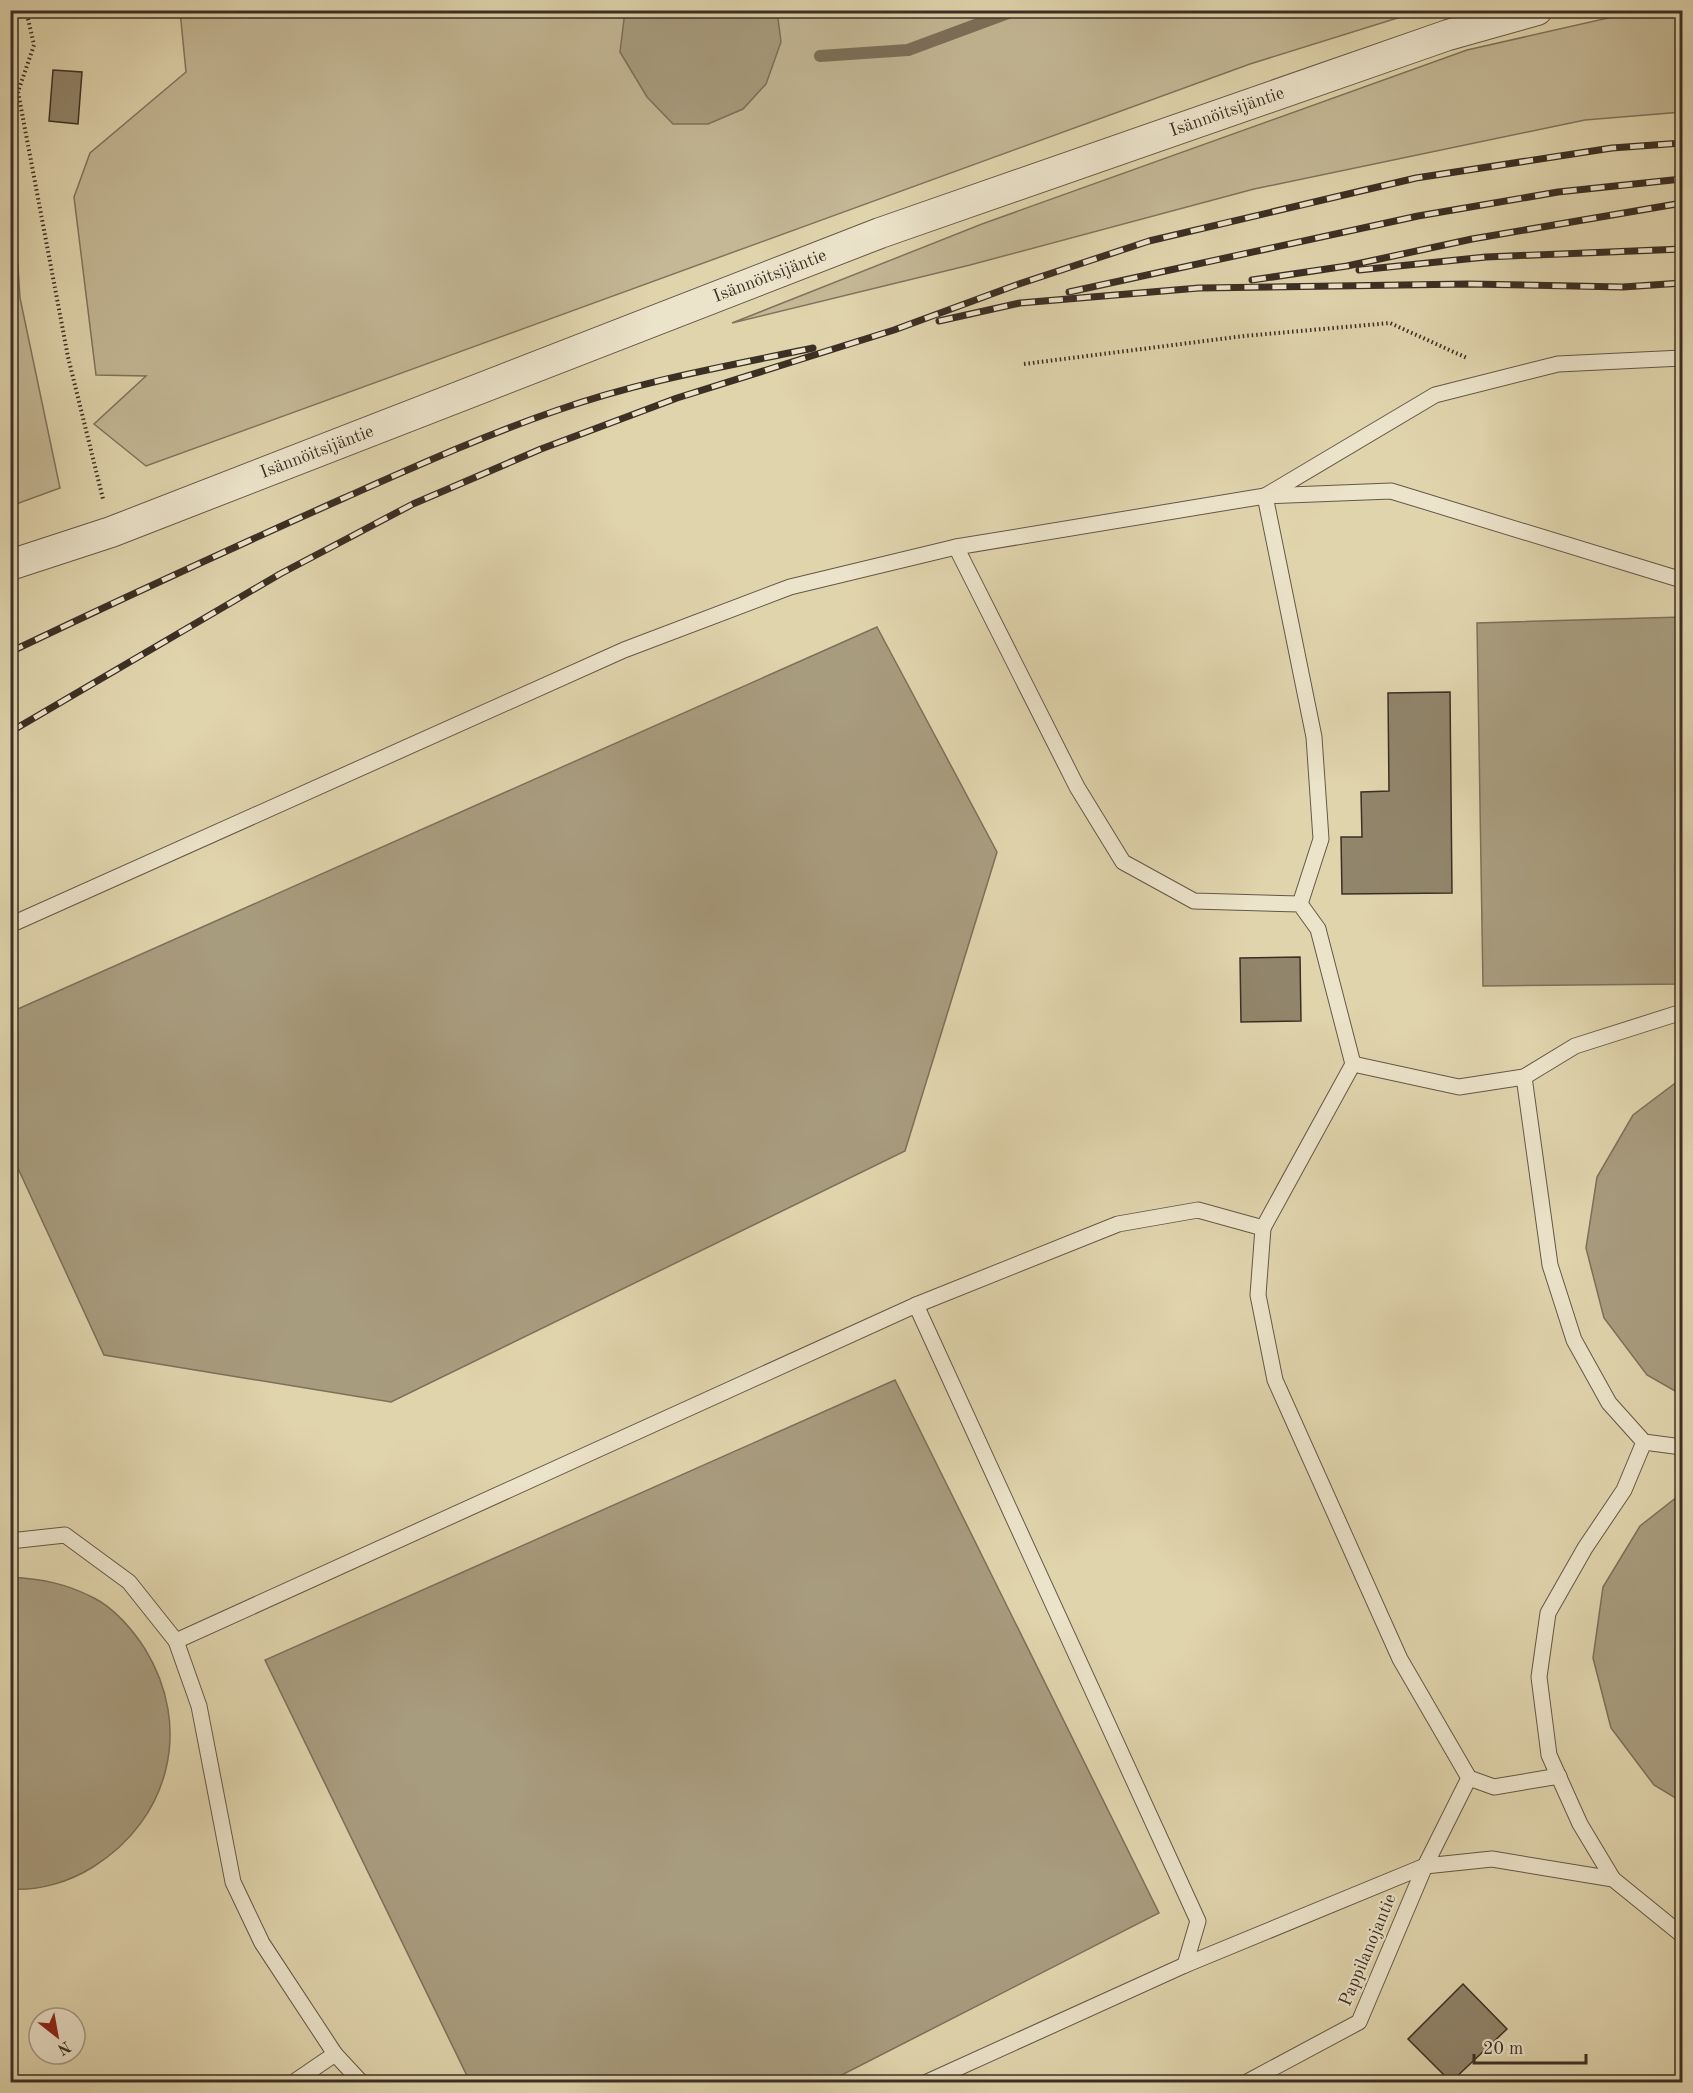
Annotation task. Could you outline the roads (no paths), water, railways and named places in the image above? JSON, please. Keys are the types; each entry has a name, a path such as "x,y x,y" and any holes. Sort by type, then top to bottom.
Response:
{"street":[{"name":"Isännöitsijäntie","path":"10,565 111,532 880,232 1448,35 1537,10"}],"lane":[{"path":"1265,496 1435,395 1558,364 1683,358"},
{"path":"10,925 624,650 790,587 956,547 1265,496 1391,491 1683,580"},
{"path":"1265,496 1314,737 1322,838 1300,904"},
{"path":"956,547 1077,787 1123,862 1194,901 1300,904"},
{"path":"1300,904 1318,929 1353,1064 1263,1228 1258,1295 1275,1380 1400,1659 1469,1778 1494,1787 1558,1776"},
{"path":"1353,1064 1459,1087 1524,1077 1575,1046 1683,1012"},
{"path":"1524,1077 1550,1265 1574,1340 1609,1403 1644,1442 1683,1447"},
{"path":"176,1641 916,1305 1118,1224 1198,1210 1263,1228"},
{"path":"916,1305 1198,1921 1185,1965"},
{"path":"1644,1442 1624,1490 1585,1548 1548,1613 1539,1677 1549,1755 1580,1824 1613,1879 1683,1935"},
{"path":"10,1541 66,1535 129,1582 176,1641 199,1706 233,1882 262,1943 336,2054 361,2082"},
{"name":"Pappilanojantie","path":"1247,2082 1359,2022 1425,1866 1469,1778"},
{"path":"927,2082 1185,1965 1425,1866 1492,1859 1613,1879"},
{"path":"294,2082 336,2054"}],"waterway":[{"path":"820,56 908,50 1016,10"}],"railway":[{"path":"10,732 280,574 413,504 541,449 677,398 894,330 1016,285 1149,241 1416,178 1612,148 1682,143"},
{"path":"1069,292 1418,216 1558,192 1682,179"},
{"path":"1252,280 1347,266 1472,239 1682,203"},
{"path":"1359,270 1486,257 1682,249"},
{"path":"939,321 1020,303 1199,288 1468,284 1623,287 1682,283"},
{"path":"10,652 302,517 504,430 620,391 813,348"}]}
